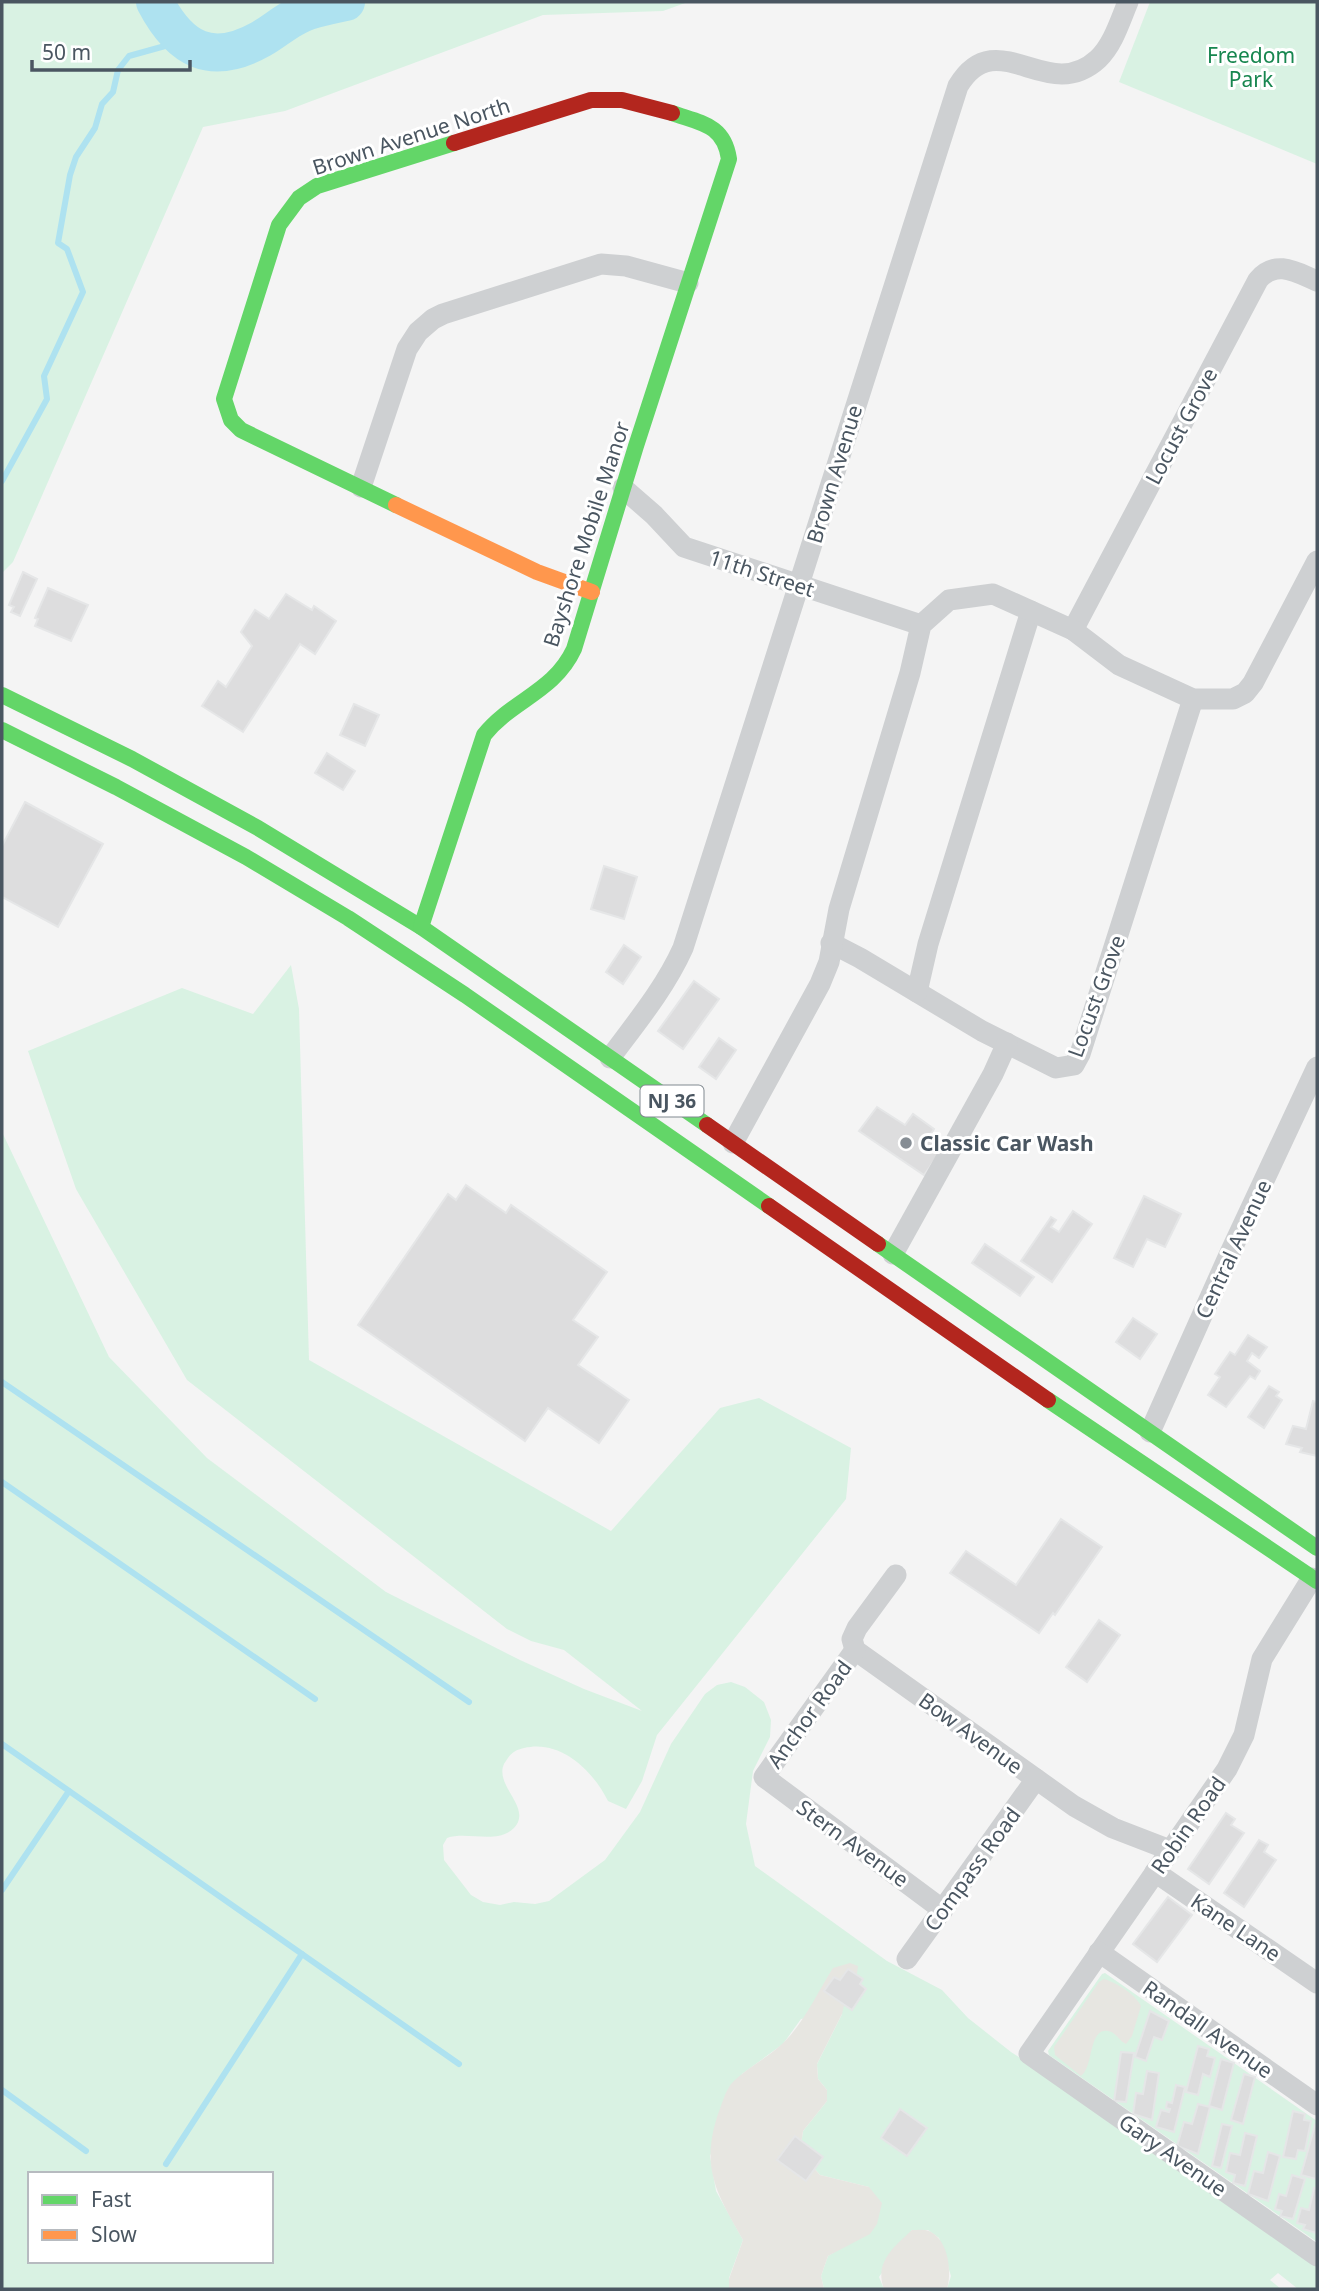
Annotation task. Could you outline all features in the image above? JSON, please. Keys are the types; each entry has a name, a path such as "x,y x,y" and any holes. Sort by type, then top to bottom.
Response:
{"main road":[{"name":"Brown Avenue North","path":"592,592 537,572 241,430 226,410 224,399 227,386 279,225 299,198 317,186 591,100 609,98 634,102 712,127 727,145 729,159"},
{"name":"Bayshore Mobile Manor","path":"421,927 434,895 484,735 494,721 507,710 541,691 566,664 576,645 623,488 729,159"},
{"name":"NJ 36","path":"2,695 132,760 258,828 421,927 1317,1548"},
{"name":"NJ 36","path":"2,730 236,851 348,918 473,1001 1128,1455 1315,1580"}],"street":[{"name":"Brown Avenue","path":"610,1058 661,987 683,948 958,86 975,64 992,59 1056,75 1085,68 1106,49 1128,2"},
{"path":"361,487 407,349 418,332 433,318 601,264 626,266 688,283"},
{"name":"Locust Grove","path":"1073,630 1258,280 1264,272 1285,268 1317,281"},
{"name":"11th Street","path":"623,488 654,515 684,547 921,625"},
{"path":"733,1143 820,984 829,962 839,909 910,673 921,625 948,600 993,594 1073,630 1119,665 1193,699 1233,699 1245,693 1253,683 1317,561"},
{"path":"917,992 928,944 1031,611"},
{"name":"Locust Grove","path":"831,943 1056,1068 1074,1065 1080,1054 1193,699"},
{"path":"893,1254 993,1074 1007,1043"},
{"name":"Central Avenue","path":"1150,1432 1317,1067"},
{"path":"855,1650 852,1639 857,1628 896,1575"},
{"name":"Robin Road","path":"1029,2054 1236,1752 1244,1735 1262,1660 1315,1580"},
{"name":"Anchor Road","path":"764,1777 855,1650"},
{"name":"Bow Avenue","path":"855,1650 1096,1820 1170,1850"},
{"name":"Stern Avenue","path":"764,1777 943,1910"},
{"name":"Compass Road","path":"907,1959 1036,1779"},
{"name":"Kane Lane","path":"1155,1872 1317,1983"},
{"name":"Randall Avenue","path":"1099,1952 1317,2105"},
{"name":"Gary Avenue","path":"1029,2054 1317,2256"}],"green space":[{"path":"2,2 688,2 663,11 543,15 285,111 203,127 13,562 2,573"},
{"name":"Freedom Park","path":"1150,2 1317,2 1317,164 1119,82"},
{"path":"291,965 299,1009 309,1360 611,1531 720,1408 759,1398 851,1448 846,1499 657,1735 642,1781 626,1809 608,1801 585,1769 563,1753 538,1746 515,1752 504,1764 502,1772 519,1813 519,1820 514,1828 499,1836 455,1836 447,1838 443,1845 444,1860 471,1895 483,1902 500,1905 549,1901 605,1860 640,1812 671,1744 705,1694 717,1685 731,1682 745,1687 764,1702 771,1720 770,1737 753,1771 746,1824 755,1866 887,1961 942,1990 968,2018 1011,2052 1317,2249 1317,2289 1298,2289 1278,2273 1270,2280 1281,2289 947,2289 951,2276 939,2238 928,2230 912,2230 879,2277 884,2289 824,2289 821,2276 828,2256 846,2245 869,2187 820,2175 800,2152 803,2131 827,2101 827,2090 818,2079 817,2064 842,2014 801,2019 783,2044 742,2074 710,2156 716,2191 743,2240 729,2278 729,2289 2,2289 2,1132 109,1357 207,1458 386,1592 520,1660 642,1711 564,1650 531,1641 507,1629 187,1380 76,1189 28,1051 182,988 253,1014"},
{"path":"1105,1973 1317,2121 1317,2242 1049,2055 1048,2051"}],"sand":[{"path":"850,1963 858,1966 856,1980 848,1988 842,2014 817,2064 818,2079 827,2090 827,2101 803,2131 800,2152 820,2175 869,2187 882,2203 877,2224 870,2234 828,2256 821,2276 824,2289 729,2289 729,2279 743,2240 719,2194 711,2165 713,2133 718,2114 731,2084 790,2036 833,1968"},
{"path":"1104,1979 1135,1997 1141,2006 1132,2036 1126,2044 1108,2031 1097,2035 1088,2064 1081,2076 1055,2055 1054,2047 1099,1982"},
{"path":"912,2230 929,2231 941,2241 949,2266 947,2289 884,2289 884,2263 893,2249"}],"building":[{"path":"23,572 37,579 20,616 11,612 14,607 9,605"},
{"path":"48,588 88,605 71,641 35,626 38,619 35,618"},
{"path":"286,594 312,610 314,606 336,621 315,654 300,644 243,732 202,706 218,681 226,687 252,646 241,632 255,610 269,619"},
{"path":"354,704 379,715 365,746 340,735"},
{"path":"327,753 355,771 343,790 315,773"},
{"path":"25,802 103,844 58,927 2,897 2,846"},
{"path":"604,866 637,877 624,919 591,909"},
{"path":"624,945 641,957 623,984 606,972"},
{"path":"694,981 719,999 683,1049 658,1031"},
{"path":"719,1038 736,1050 716,1079 699,1067"},
{"name":"Classic Car Wash","path":"877,1107 905,1125 913,1114 934,1129 929,1137 943,1148 924,1175 859,1131"},
{"path":"466,1185 506,1213 511,1205 607,1272 573,1320 598,1337 578,1365 629,1400 599,1443 548,1408 525,1441 358,1325 448,1194 456,1200"},
{"path":"1144,1196 1181,1214 1165,1247 1147,1239 1133,1267 1114,1258"},
{"path":"1073,1211 1092,1224 1052,1282 1021,1261 1051,1217 1056,1220 1051,1227 1059,1232"},
{"path":"985,1244 1034,1277 1020,1296 972,1263"},
{"path":"1133,1318 1157,1334 1140,1359 1116,1342"},
{"path":"1248,1335 1267,1347 1259,1358 1252,1353 1247,1361 1260,1371 1255,1379 1250,1376 1226,1407 1208,1395 1220,1377 1215,1374 1230,1352 1235,1355"},
{"path":"1269,1386 1279,1392 1276,1396 1282,1400 1264,1428 1248,1417"},
{"path":"1313,1401 1317,1402 1317,1456 1300,1452 1302,1448 1286,1444 1293,1426 1306,1429"},
{"path":"1061,1519 1102,1547 1055,1615 1053,1613 1039,1633 950,1573 966,1551 1016,1585"},
{"path":"1099,1620 1120,1635 1087,1682 1066,1667"},
{"path":"1226,1813 1235,1819 1231,1825 1244,1833 1209,1884 1188,1869"},
{"path":"1259,1840 1268,1845 1264,1852 1276,1860 1244,1907 1224,1893"},
{"path":"1168,1897 1192,1915 1157,1962 1133,1944"},
{"path":"848,1969 863,1979 860,1984 866,1989 852,2010 824,1991 834,1977 840,1980"},
{"path":"1150,2011 1169,2021 1162,2040 1154,2037 1146,2061 1135,2057"},
{"path":"1198,2046 1209,2049 1207,2056 1215,2058 1210,2077 1203,2074 1198,2095 1186,2092"},
{"path":"1121,2052 1134,2053 1126,2102 1114,2101"},
{"path":"1221,2059 1234,2063 1222,2110 1209,2106"},
{"path":"1147,2071 1159,2073 1152,2120 1133,2114 1136,2093 1143,2094"},
{"path":"1244,2074 1255,2077 1243,2124 1231,2120"},
{"path":"1176,2085 1185,2087 1174,2132 1156,2127 1161,2110 1169,2112 1170,2109 1166,2108 1167,2102 1172,2103"},
{"path":"1198,2104 1210,2107 1198,2154 1177,2146 1184,2122 1192,2124"},
{"path":"900,2109 927,2128 907,2156 881,2138"},
{"path":"1293,2111 1305,2114 1304,2120 1311,2121 1305,2151 1298,2150 1296,2159 1283,2157"},
{"path":"1222,2124 1232,2126 1221,2168 1212,2166"},
{"path":"1315,2125 1317,2126 1316,2179 1301,2175"},
{"path":"1245,2133 1257,2136 1245,2186 1233,2183 1235,2175 1226,2172 1230,2153 1240,2155"},
{"path":"795,2136 823,2157 806,2181 777,2160"},
{"path":"1268,2152 1280,2156 1268,2201 1248,2194 1254,2171 1263,2173"},
{"path":"1292,2175 1305,2179 1293,2219 1280,2216 1282,2211 1275,2209 1279,2194 1286,2196"},
{"path":"1314,2188 1317,2189 1316,2233 1303,2229 1305,2225 1297,2223 1301,2208 1309,2210"}],"waterway":[{"path":"155,2 175,32 186,42 212,52 227,52 243,47 303,13 346,2"},
{"path":"2,481 47,399 44,376 83,292 67,249 58,243 70,175 76,157 95,128 102,104 113,92 118,70 129,56 183,41"},
{"path":"2,1382 469,1702"},
{"path":"2,1482 315,1699"},
{"path":"2,1744 459,2064"},
{"path":"2,1890 69,1791"},
{"path":"166,2164 302,1954"},
{"path":"2,2090 86,2151"}],"traffic: fast":[{"path":"421,927 484,735 507,713 555,676 574,649 636,446 729,159 722,138 716,132 701,123 672,113"},
{"path":"396,505 241,430 231,420 224,399 279,225 299,198 317,186 454,143"},
{"path":"2,695 132,759 258,828 421,927 707,1125"},
{"path":"2,730 246,857 348,918 465,995 769,1206"},
{"path":"878,1244 1317,1548"},
{"path":"1048,1400 1317,1581"}],"traffic: slow":[{"path":"396,505 537,572 592,592"}],"traffic: jam":[{"path":"454,143 591,100 622,100 672,113"},
{"path":"707,1125 878,1244"},
{"path":"769,1206 1048,1400"}],"place":[{"name":"Classic Car Wash","path":"906,1143"}]}
